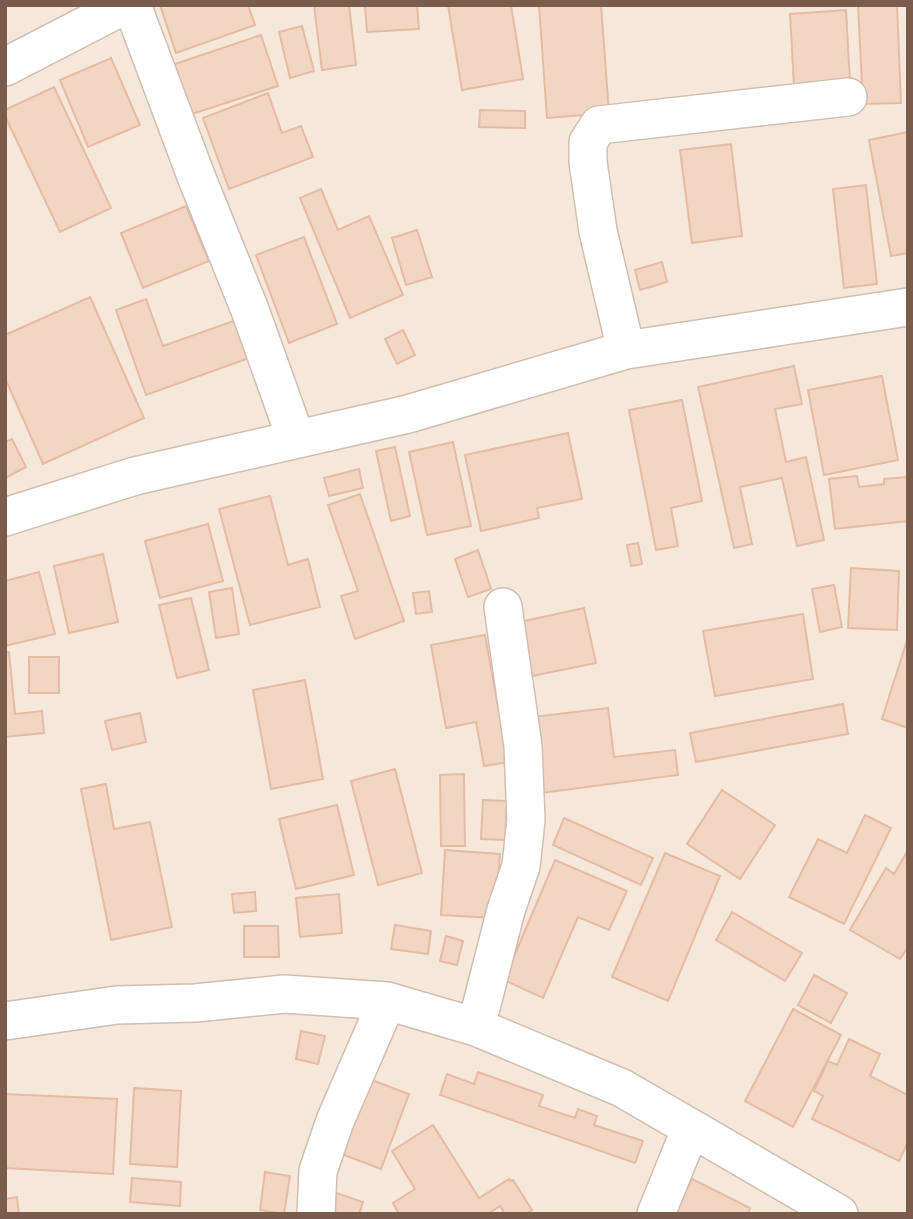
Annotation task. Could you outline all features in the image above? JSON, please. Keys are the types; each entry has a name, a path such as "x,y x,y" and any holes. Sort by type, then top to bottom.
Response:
{"street":[{"path":"5,66 124,5"},
{"path":"132,5 195,176 250,310 296,439"},
{"path":"626,350 598,231 588,162 588,142 599,125 848,97"},
{"path":"5,517 135,476 408,414 626,350 908,307"},
{"path":"476,1027 506,910 521,866 526,820 523,746 503,607"},
{"path":"5,1021 117,1005 195,1003 284,993 387,1001 476,1027 622,1088 839,1214"},
{"path":"316,1214 318,1171 335,1121 387,1001"},
{"path":"656,1214 691,1128"}],"shaded area":[{"path":"5,5 908,5 908,1214 5,1214"}],"building":[{"path":"160,5 248,5 255,25 176,53"},
{"path":"314,5 349,5 356,65 322,70"},
{"path":"365,5 417,5 419,29 367,32"},
{"path":"448,5 511,5 523,79 462,90"},
{"path":"539,5 601,5 609,113 547,118"},
{"path":"858,5 897,5 901,103 863,104"},
{"path":"846,10 850,82 794,86 790,14"},
{"path":"302,26 314,71 290,78 279,32"},
{"path":"261,35 278,86 189,115 172,65"},
{"path":"111,58 140,125 88,147 60,80"},
{"path":"54,87 111,208 60,232 5,116 5,110"},
{"path":"268,93 282,133 301,126 313,157 229,189 203,118"},
{"path":"480,110 525,111 525,128 479,127"},
{"path":"908,132 908,253 891,256 869,140"},
{"path":"731,144 742,236 692,243 680,150"},
{"path":"866,185 877,284 844,288 833,189"},
{"path":"321,189 338,230 369,216 403,295 350,318 300,198"},
{"path":"186,206 209,261 143,288 121,233"},
{"path":"417,230 432,277 406,285 392,238"},
{"path":"304,237 337,324 289,343 256,255"},
{"path":"662,262 667,282 640,290 635,270"},
{"path":"90,297 144,418 43,464 5,378 5,335"},
{"path":"146,299 163,346 242,318 255,356 146,395 116,310"},
{"path":"403,330 415,355 397,364 385,339"},
{"path":"794,366 802,404 775,409 786,462 806,457 824,540 797,546 782,478 740,487 752,544 734,548 698,387"},
{"path":"882,376 898,460 824,475 808,390"},
{"path":"682,400 702,501 671,508 678,546 656,550 629,410"},
{"path":"568,433 582,499 537,508 539,518 481,531 465,455"},
{"path":"12,439 26,467 5,478 5,442"},
{"path":"453,442 471,526 427,535 409,452"},
{"path":"395,447 410,516 391,521 376,451"},
{"path":"359,469 363,488 329,496 324,478"},
{"path":"857,476 859,487 884,484 884,479 908,477 908,521 835,529 829,479"},
{"path":"360,494 404,621 355,639 341,596 358,591 328,505"},
{"path":"270,496 288,565 308,559 320,607 250,625 219,509"},
{"path":"208,524 223,581 160,598 145,541"},
{"path":"638,543 642,564 631,566 627,545"},
{"path":"478,550 491,589 468,597 455,559"},
{"path":"103,554 118,622 69,633 54,566"},
{"path":"851,568 899,571 897,630 848,628"},
{"path":"39,572 55,634 5,646 5,581"},
{"path":"834,585 842,627 820,632 812,589"},
{"path":"232,588 239,634 216,638 209,592"},
{"path":"429,591 432,612 416,614 413,593"},
{"path":"191,598 209,670 177,678 159,605"},
{"path":"584,608 596,663 532,676 520,622"},
{"path":"803,614 813,679 715,696 703,631"},
{"path":"485,635 508,762 484,766 476,722 446,728 431,645"},
{"path":"908,637 908,728 882,719"},
{"path":"5,652 9,652 15,714 42,711 44,733 5,737"},
{"path":"29,657 59,657 59,693 29,693"},
{"path":"305,680 323,779 271,789 253,690"},
{"path":"843,704 848,734 696,762 690,733"},
{"path":"608,708 614,757 675,750 678,775 542,793 532,717"},
{"path":"140,713 146,742 112,750 105,721"},
{"path":"395,769 422,873 378,885 351,781"},
{"path":"464,774 465,846 441,846 440,775"},
{"path":"106,784 114,829 150,822 172,927 111,940 81,789"},
{"path":"722,790 775,825 740,879 687,844"},
{"path":"483,800 507,801 505,840 481,839"},
{"path":"337,805 354,875 296,889 279,819"},
{"path":"865,815 891,828 844,924 789,897 818,839 847,853"},
{"path":"564,818 653,858 641,885 553,845"},
{"path":"445,850 500,854 495,918 441,915"},
{"path":"908,850 908,947 900,959 850,930 886,868 894,874"},
{"path":"665,853 720,876 668,1001 612,977"},
{"path":"555,860 627,891 609,930 578,917 543,998 504,980"},
{"path":"255,892 256,911 234,913 232,894"},
{"path":"339,894 342,933 300,937 296,898"},
{"path":"732,912 802,953 785,981 716,940"},
{"path":"395,925 431,931 428,954 391,949"},
{"path":"244,926 278,926 279,957 244,957"},
{"path":"446,936 463,941 457,965 440,961"},
{"path":"814,975 847,993 831,1023 798,1005"},
{"path":"793,1009 841,1035 793,1127 745,1101"},
{"path":"301,1031 325,1036 318,1064 296,1059"},
{"path":"849,1039 880,1054 870,1076 908,1095 908,1142 899,1161 812,1119 823,1096 814,1091 828,1061 837,1065"},
{"path":"478,1072 543,1095 539,1106 575,1118 578,1109 597,1116 594,1125 643,1141 635,1163 440,1095 447,1074 474,1084"},
{"path":"361,1076 409,1094 381,1169 333,1151"},
{"path":"134,1088 181,1091 177,1167 130,1164"},
{"path":"5,1094 117,1099 113,1174 5,1168"},
{"path":"433,1125 479,1198 509,1179 513,1180 532,1210 526,1214 505,1214 500,1206 488,1214 399,1214 393,1203 415,1189 392,1151"},
{"path":"265,1172 290,1176 284,1214 260,1210"},
{"path":"132,1178 181,1182 180,1206 130,1202"},
{"path":"692,1179 750,1208 748,1214 675,1214"},
{"path":"325,1189 363,1202 359,1214 335,1214 319,1208"},
{"path":"17,1197 19,1214 5,1214 5,1199"}]}
